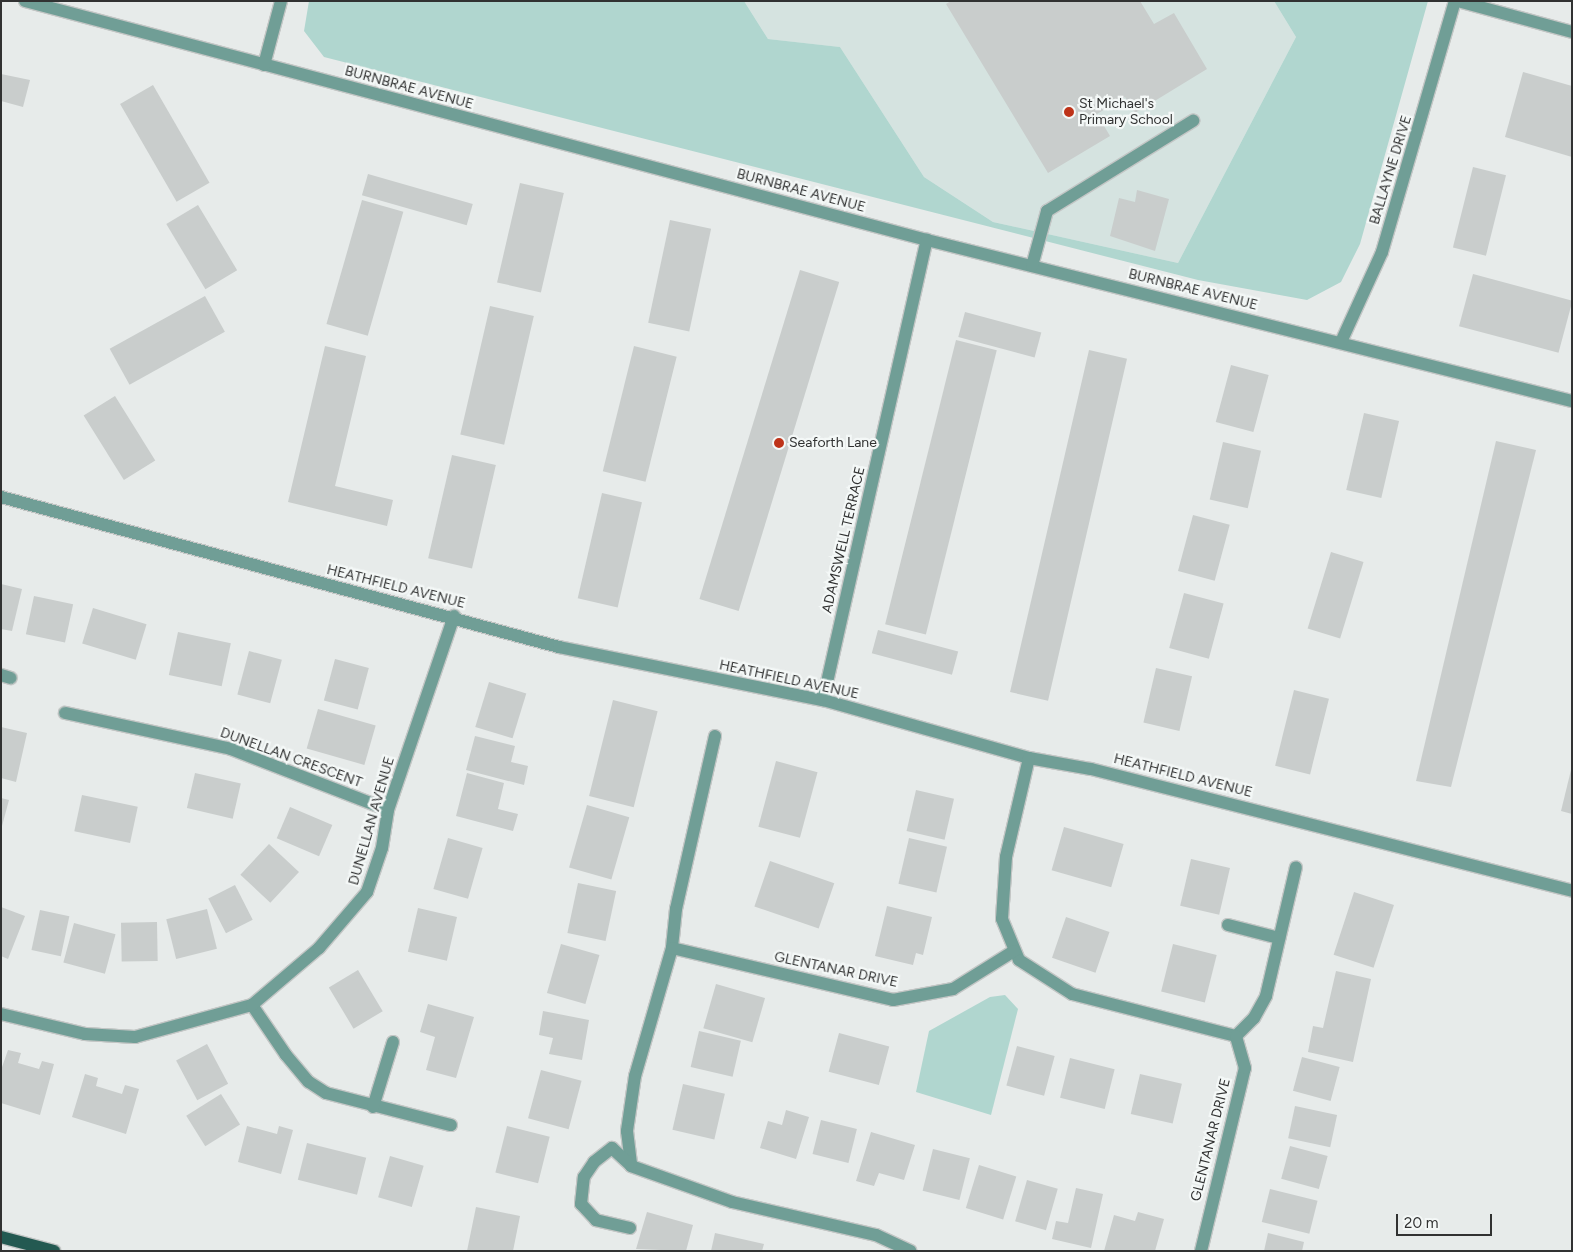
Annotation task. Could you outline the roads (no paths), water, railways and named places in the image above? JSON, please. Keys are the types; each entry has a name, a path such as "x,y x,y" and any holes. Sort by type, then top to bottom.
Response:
{"main road":[{"path":"1,1238 54,1251"}],"street":[{"name":"BURNBRAE AVENUE","path":"25,1 927,240 1342,342 1572,401"},
{"path":"264,65 281,1"},
{"path":"1456,1 1572,32"},
{"name":"BALLAYNE DRIVE","path":"1342,342 1382,252 1456,1"},
{"path":"1032,266 1047,211 1193,121"},
{"name":"ADAMSWELL TERRACE","path":"823,700 927,240"},
{"name":"HEATHFIELD AVENUE","path":"1,497 205,548 373,599 454,616 560,647 823,700 1029,758 1091,769 1572,891"},
{"name":"DUNELLAN AVENUE","path":"1,1014 85,1034 135,1038 252,1005 319,948 367,892 382,848 388,810 454,616"},
{"name":"DUNELLAN CRESCENT","path":"65,713 231,749 388,810"},
{"path":"631,1166 627,1131 635,1076 672,948 676,909 715,736"},
{"path":"1029,758 1002,892 1002,919 1014,951 1046,980 1072,994 1236,1036 1254,1018 1266,996 1296,866"},
{"path":"1228,925 1279,938"},
{"name":"GLENTANAR DRIVE","path":"672,948 893,1000 953,989 1014,951"},
{"path":"252,1005 309,1082 326,1093 373,1107 451,1124"},
{"name":"GLENTANAR DRIVE","path":"1201,1251 1245,1068 1236,1036"},
{"path":"373,1107 393,1042"},
{"path":"630,1228 596,1220 581,1204 584,1177 594,1162 612,1148 631,1166 732,1202 876,1235 911,1251"}],"place":[{"name":"St Michael's Primary School","path":"1069,112"},
{"name":"Seaforth Lane","path":"779,443"}]}
